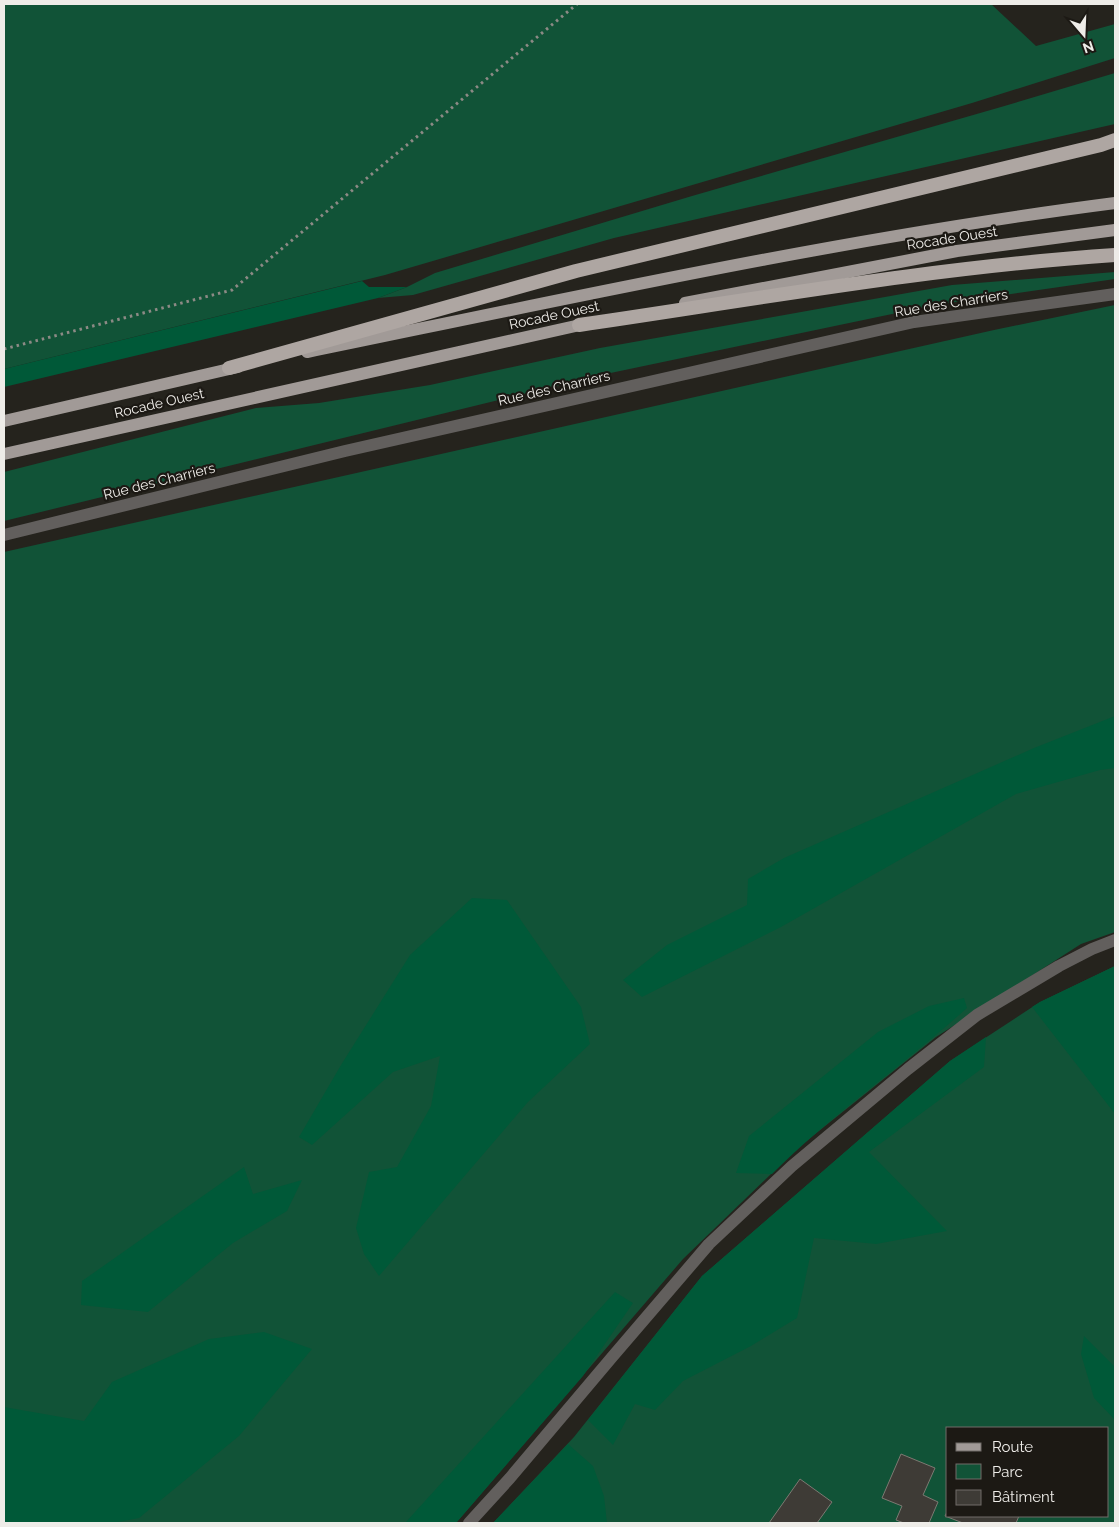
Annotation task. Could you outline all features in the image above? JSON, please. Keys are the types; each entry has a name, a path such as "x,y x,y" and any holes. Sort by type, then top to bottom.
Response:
{"highway":[{"path":"230,368 576,271 1115,140"},
{"path":"579,325 951,270 1115,255"}],"main road":[{"name":"Rocade Ouest","path":"4,420 230,368 526,307 823,249 1026,215 1115,203"},
{"name":"Rocade Ouest","path":"4,454 579,325 756,288 957,250 1115,230"}],"street":[{"name":"Rue des Charriers","path":"4,535 345,450 914,322 1115,294"},
{"path":"469,1523 510,1478 709,1244 792,1166 908,1069 977,1015 1058,966 1115,940"}],"path":[{"path":"4,349 232,290 577,4"}],"green space":[{"path":"4,4 991,4 1036,46 1115,24 1115,58 972,103 385,275 4,369"},
{"path":"1115,73 1115,124 614,238 413,295 378,298 407,287 435,273"},
{"path":"1115,272 1115,279 935,305 601,375 4,521 4,472 256,408 319,403 430,385 600,348 952,285"},
{"path":"362,281 369,287 407,287 378,298 4,387 4,369"},
{"path":"1115,305 1115,932 1081,944 936,1037 799,1147 683,1259 456,1523 4,1523 4,552 994,330"},
{"path":"1115,716 1115,768 1100,770 1016,794 781,927 642,997 623,980 667,945 747,905 748,879 784,858 1034,748"},
{"path":"472,898 507,900 581,1007 590,1044 528,1102 379,1276 364,1254 356,1228 369,1172 397,1167 431,1106 440,1056 393,1072 312,1145 299,1137 341,1065 410,955"},
{"path":"1115,966 1115,1523 493,1523 574,1437 702,1276 950,1061 1040,1002"},
{"path":"1115,966 1115,1114 1032,1007"},
{"path":"964,998 967,1008 843,1110 772,1174 736,1173 749,1136 878,1032 929,1006"},
{"path":"986,1037 984,1067 869,1152 947,1231 876,1244 814,1238 797,1318 751,1346 683,1381 655,1410 635,1404 613,1445 588,1420 702,1276 950,1061"},
{"path":"244,1167 253,1194 302,1180 287,1211 233,1243 148,1312 81,1305 82,1281"},
{"path":"615,1292 633,1303 583,1376 456,1523 405,1523"},
{"path":"264,1332 312,1349 239,1436 139,1518 113,1523 4,1523 4,1407 84,1421 112,1382 209,1339"},
{"path":"1084,1336 1115,1367 1115,1420 1094,1398 1081,1354"},
{"path":"568,1444 593,1466 604,1496 607,1523 493,1523"}],"building":[{"path":"901,1454 935,1468 923,1495 938,1502 929,1523 904,1523 896,1520 902,1506 882,1498"},
{"path":"800,1479 832,1502 817,1523 769,1523"},
{"path":"948,1517 1019,1517 1016,1523 963,1523"}]}
